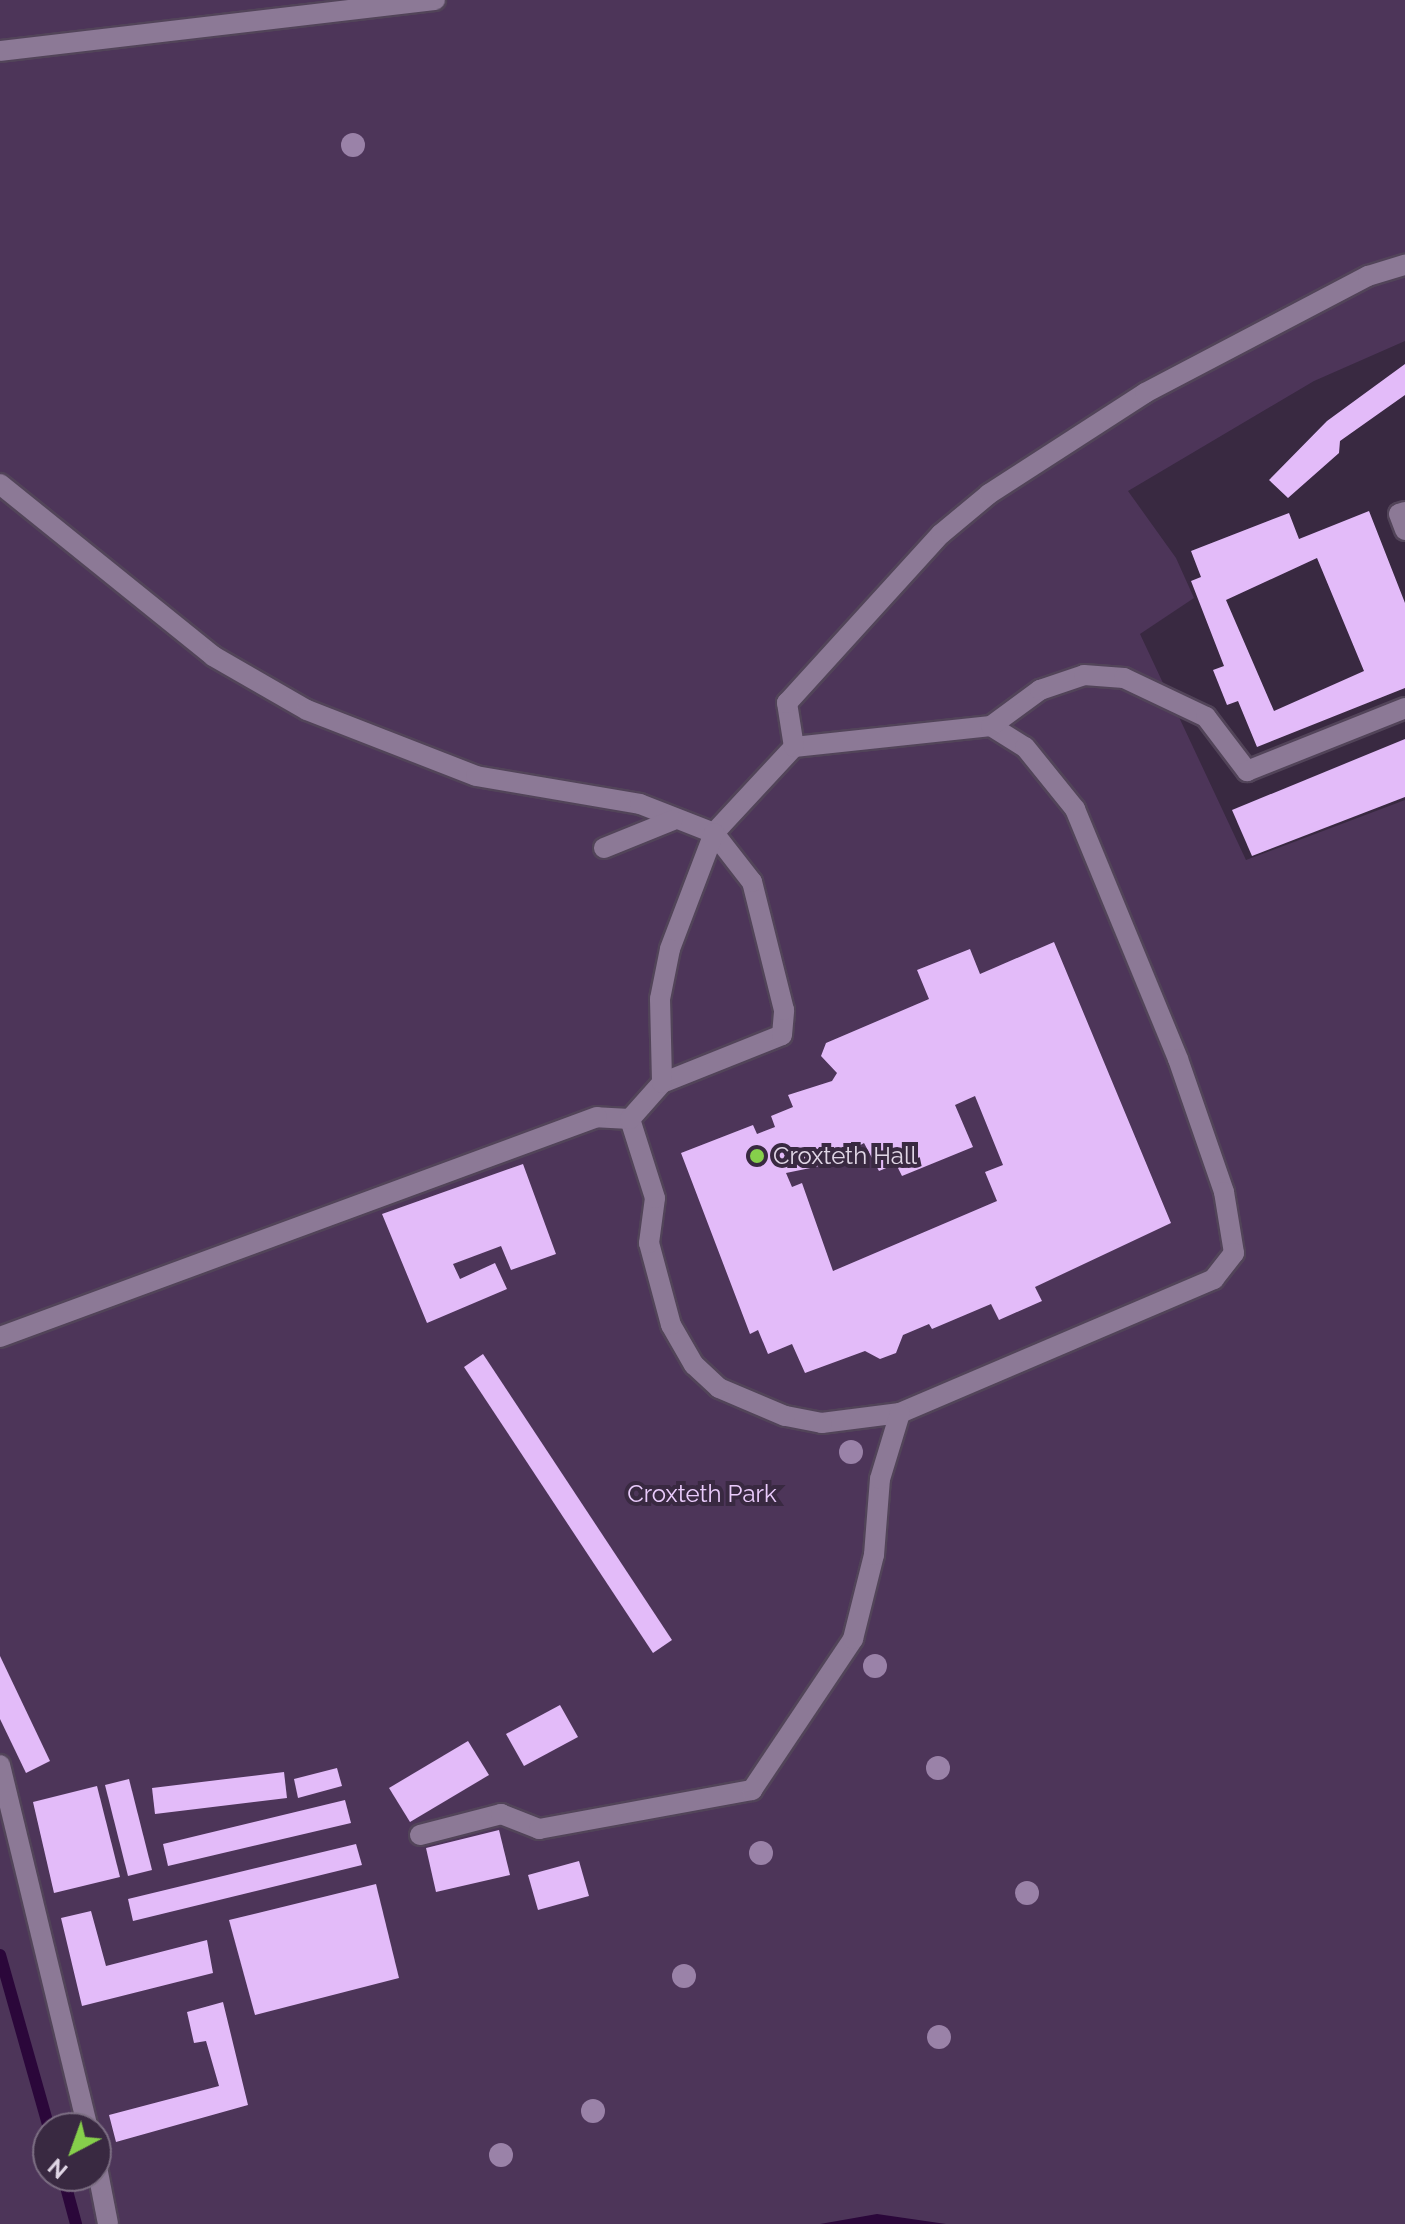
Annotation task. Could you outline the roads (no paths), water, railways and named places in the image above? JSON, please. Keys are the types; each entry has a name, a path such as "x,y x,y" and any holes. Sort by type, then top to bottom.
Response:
{"lane":[{"path":"0,51 435,0"},
{"path":"794,747 787,703 901,575 989,494 1145,393 1368,276 1405,265"},
{"path":"0,484 213,656 307,710 476,776 640,804 673,820 714,833 752,882 784,1010 782,1035 662,1083 630,1119"},
{"path":"1405,512 1399,514 1405,530"},
{"path":"662,1083 662,986 714,833 794,747 837,748 991,726 1040,690 1084,675 1124,678 1206,717 1247,771 1405,708"},
{"path":"630,1119 655,1198 649,1243 671,1325 694,1365 719,1388 785,1416 822,1423 900,1413 1214,1279 1234,1253 1224,1192 1178,1059 1075,809 1025,747 991,726"},
{"path":"604,848 673,820"},
{"path":"0,1337 597,1117 630,1119"},
{"path":"420,1835 501,1814 539,1829 752,1790 853,1639 872,1566 880,1479 900,1413"},
{"path":"0,1765 84,2112"},
{"path":"102,2192 108,2224"}],"waterway":[{"path":"0,1955 44,2112"},
{"path":"67,2192 76,2224"}],"place":[{"name":"Croxteth Hall","path":"757,1156"}],"park label":[{"name":"Croxteth Park","path":"702,1494"}]}
